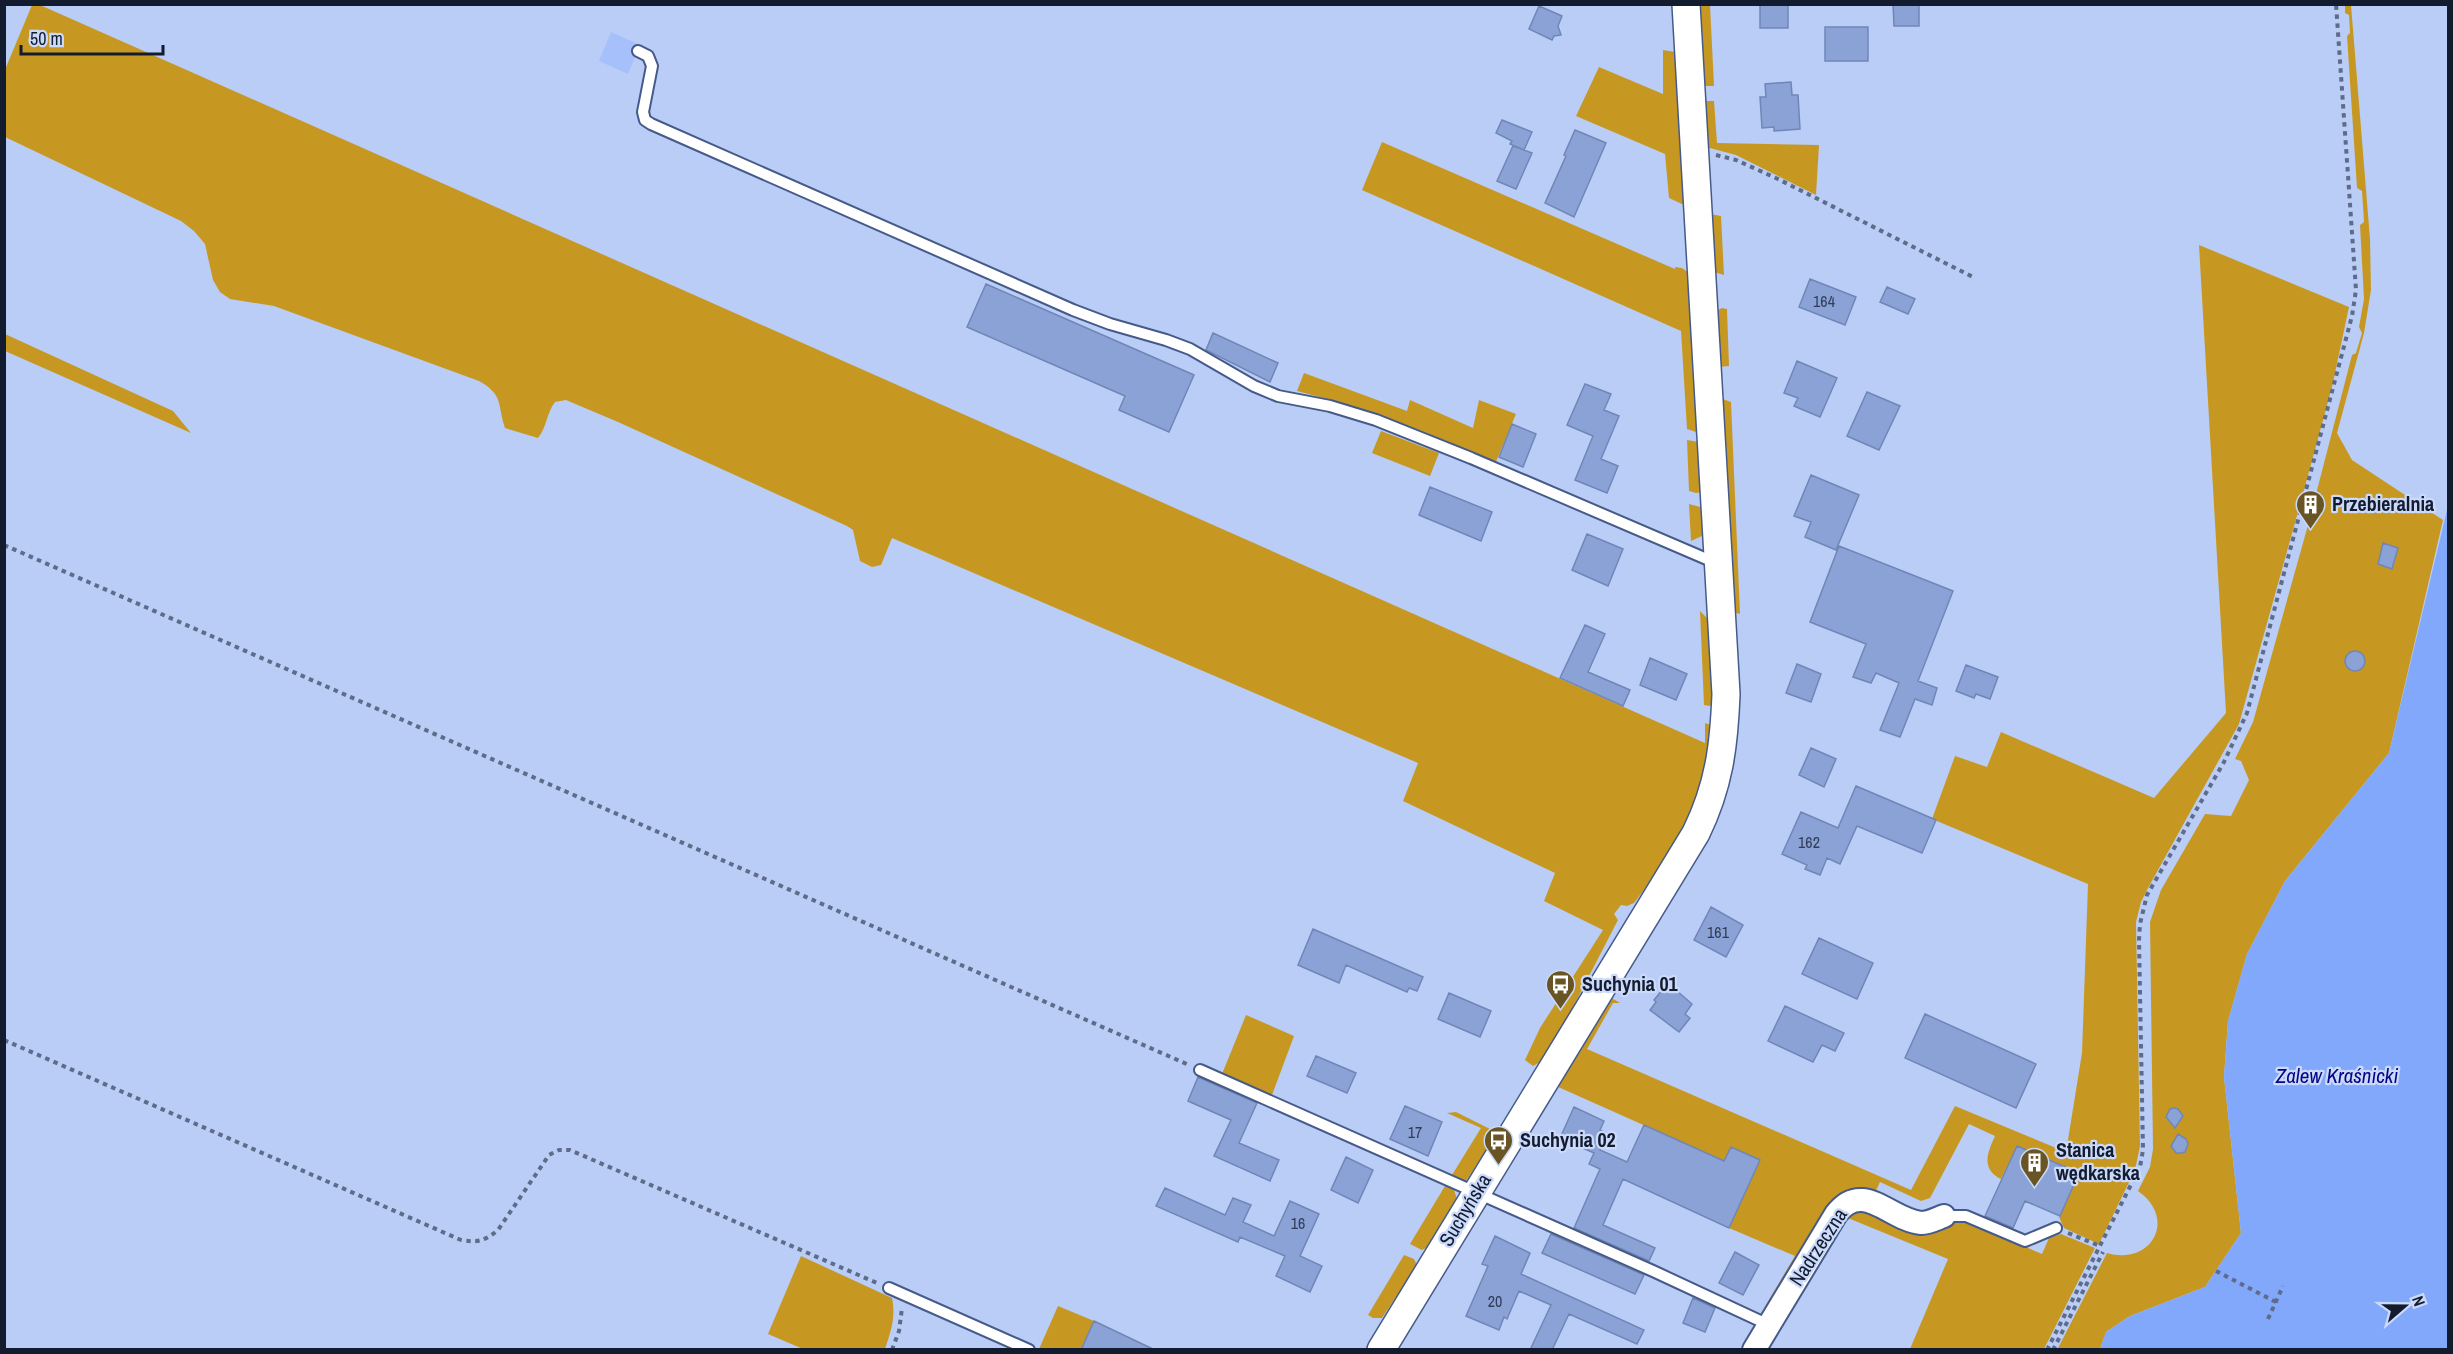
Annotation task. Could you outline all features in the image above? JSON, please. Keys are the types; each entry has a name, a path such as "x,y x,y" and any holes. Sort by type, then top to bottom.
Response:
{"street":[{"name":"Suchyńska","path":"1382,1349 1696,833 1716,786 1723,747 1726,694 1686,4"},
{"name":"Nadrzeczna","path":"1754,1350 1836,1214 1848,1202 1858,1199 1871,1202 1919,1223 1944,1216"}],"lane":[{"path":"638,51 648,56 652,66 643,112 645,120 651,124 1072,310 1110,324 1166,339 1190,349 1254,386 1278,396 1330,406 1376,420 1719,564"},
{"path":"1200,1070 1716,1299 1769,1325"},
{"path":"1944,1216 1966,1216 2025,1240 2056,1228"},
{"path":"893,1291 1029,1350"}],"path":[{"path":"2047,1350 2131,1187 2142,1159 2139,940 2142,910 2147,895 2224,762 2247,713 2352,316 2356,290 2336,4"},
{"path":"1694,151 1736,160 1973,277"},
{"path":"4,545 1200,1070"},
{"path":"4,1040 461,1240 473,1242 486,1240 498,1230 549,1155 559,1150 570,1150 893,1291 903,1311 892,1350"},
{"path":"2056,1228 2100,1246"},
{"path":"2053,1350 2103,1252"},
{"path":"2216,1271 2276,1302"},
{"path":"2268,1319 2283,1286"}],"shaded area":[{"path":"32,5 40,5 1705,743 1705,723 1711,725 1715,731 1704,790 1667,859 1634,903 1627,906 1621,905 1614,914 1618,920 1546,1059 1533,1066 1525,1060 1540,1028 1603,930 1544,901 1555,873 1403,801 1418,763 892,538 881,565 872,567 860,561 853,530 847,526 566,400 555,402 538,438 505,428 496,396 479,381 274,306 230,299 220,292 213,280 205,244 181,221 5,137 4,72"},
{"path":"1699,5 1710,5 1714,86 1703,86"},
{"path":"2345,5 2351,5 2370,239 2371,290 2364,333 2337,433 2352,460 2443,520 2389,753 2285,881 2247,954 2228,1021 2224,1077 2241,1233 2205,1287 2130,1316 2106,1332 2100,1349 2057,1350 2107,1253 2123,1255 2136,1253 2147,1246 2154,1237 2157,1226 2156,1214 2150,1202 2138,1191 2150,1167 2153,1149 2150,922 2161,890 2205,814 2231,816 2249,780 2241,761 2235,759 2253,722 2352,355 2356,353 2362,333 2359,327 2364,299 2360,225 2364,222 2362,191 2357,188 2347,36 2350,33 2349,15 2345,13"},
{"path":"611,32 640,45 628,74 599,61"},
{"path":"1663,50 1675,52 1680,56 1687,203 1682,204 1669,198 1665,154 1576,116 1599,67 1663,94"},
{"path":"1704,101 1714,101 1717,143 1819,145 1816,195 1736,155 1706,147"},
{"path":"1382,142 1675,269 1675,267 1682,268 1690,274 1700,430 1696,432 1687,429 1681,331 1362,190"},
{"path":"1710,214 1721,216 1724,275 1714,272"},
{"path":"2199,245 2349,307 2332,387 2239,724 2148,888 2141,902 2136,922 2140,1146 2135,1170 2099,1244 2064,1228 2059,1217 2078,1173 2017,1146 2001,1179 1990,1170 1988,1165 1988,1154 1995,1136 1969,1124 1930,1198 1921,1201 1880,1182 1874,1195 1861,1190 1847,1193 1762,1316 1760,1315 1795,1256 1729,1228 1759,1160 1731,1147 1724,1161 1556,1086 1610,997 1620,1003 1613,1003 1587,1049 1911,1190 1955,1106 2066,1152 2082,1053 2088,884 1932,819 1955,756 1987,767 2001,732 2154,798 2226,713"},
{"path":"1722,308 1727,309 1729,366 1718,367 1716,311"},
{"path":"5,334 173,411 191,433 5,351"},
{"path":"1304,373 1407,411 1410,400 1473,428 1479,400 1516,414 1495,464 1447,441 1398,422 1297,391"},
{"path":"1720,398 1731,402 1740,614 1733,612"},
{"path":"1381,431 1439,453 1430,476 1372,453"},
{"path":"1687,440 1699,442 1703,492 1689,491"},
{"path":"1689,504 1704,508 1705,528 1702,536 1691,541"},
{"path":"1700,611 1710,621 1715,699 1710,706 1704,705"},
{"path":"1246,1015 1294,1036 1272,1095 1222,1074"},
{"path":"1456,1112 1492,1130 1490,1144 1466,1181 1452,1175 1481,1128 1447,1113"},
{"path":"1445,1186 1454,1190 1457,1199 1426,1248 1422,1250 1410,1244"},
{"path":"1850,1209 1951,1222 1965,1221 2042,1254 2049,1238 2061,1234 2095,1248 2044,1349 1910,1349 1948,1259 1843,1216"},
{"path":"1404,1255 1414,1259 1417,1265 1382,1318 1373,1318 1368,1315"},
{"path":"801,1256 892,1298 893,1318 885,1349 803,1349 768,1334"},
{"path":"1058,1306 1094,1321 1081,1349 1039,1349"}],"water":[{"name":"Zalew Kraśnicki","path":"2448,506 2448,1349 2100,1349 2106,1332 2130,1316 2205,1287 2241,1233 2224,1077 2228,1021 2247,954 2285,881 2389,753"}],"building":[{"path":"1760,4 1788,4 1788,28 1760,28"},
{"path":"1893,4 1919,4 1919,26 1894,26"},
{"path":"1539,6 1562,16 1558,26 1561,35 1554,36 1552,40 1529,29"},
{"path":"1825,27 1868,27 1868,61 1825,61"},
{"path":"1791,82 1792,95 1798,95 1800,129 1774,131 1774,127 1762,128 1760,97 1766,97 1765,84"},
{"path":"1502,120 1532,132 1524,150 1510,144 1512,141 1496,133"},
{"path":"1575,130 1606,143 1574,217 1545,203"},
{"path":"1513,146 1532,153 1516,189 1497,181"},
{"path":"1810,279 1856,297 1845,325 1799,307"},
{"path":"986,284 1194,375 1169,432 1119,410 1125,396 967,327"},
{"path":"1887,287 1915,299 1908,314 1880,302"},
{"path":"1213,333 1278,363 1270,382 1206,350"},
{"path":"1797,361 1837,378 1820,417 1794,406 1798,398 1784,393"},
{"path":"1585,384 1611,394 1604,410 1619,416 1601,459 1618,466 1607,493 1575,480 1593,436 1567,425"},
{"path":"1867,392 1900,406 1879,450 1847,436"},
{"path":"1512,424 1536,434 1523,467 1499,457"},
{"path":"1811,475 1859,495 1836,550 1805,537 1811,522 1794,516"},
{"path":"1430,487 1492,512 1481,541 1419,515"},
{"path":"1587,534 1623,549 1608,586 1572,570"},
{"path":"2383,543 2398,548 2392,569 2378,564"},
{"path":"1839,546 1953,591 1918,681 1937,688 1932,705 1915,699 1900,737 1880,730 1899,683 1876,673 1871,683 1853,677 1866,644 1810,622"},
{"path":"1585,625 1605,634 1588,672 1630,690 1623,706 1560,678"},
{"path":"2351,651 2359,651 2365,657 2365,665 2359,671 2351,671 2345,665 2345,657"},
{"path":"1650,658 1687,674 1676,700 1640,685"},
{"path":"1797,664 1821,674 1811,702 1786,693"},
{"path":"1966,665 1998,677 1990,699 1976,694 1974,698 1956,691"},
{"path":"1811,748 1836,759 1824,787 1799,775"},
{"path":"1856,786 1936,820 1922,853 1857,826 1840,864 1827,858 1820,875 1805,869 1807,865 1782,854 1801,812 1838,828"},
{"path":"1711,907 1743,925 1726,957 1694,940"},
{"path":"1313,929 1423,977 1417,991 1409,988 1407,992 1346,965 1339,983 1298,965"},
{"path":"1819,938 1873,963 1857,999 1802,974"},
{"path":"1668,983 1692,1004 1685,1014 1690,1018 1679,1032 1650,1010 1656,1002 1654,1000"},
{"path":"1449,993 1491,1011 1480,1037 1438,1019"},
{"path":"1785,1006 1844,1033 1835,1051 1822,1045 1813,1062 1768,1041"},
{"path":"1925,1014 2036,1064 2016,1108 1905,1058"},
{"path":"1316,1056 1356,1073 1347,1093 1307,1076"},
{"path":"1198,1077 1257,1103 1239,1143 1279,1160 1270,1181 1214,1156 1231,1120 1188,1101"},
{"path":"1405,1106 1442,1122 1428,1156 1390,1139"},
{"path":"1574,1107 1604,1121 1600,1130 1608,1134 1600,1150 1627,1162 1644,1125 1724,1161 1731,1147 1760,1160 1729,1228 1623,1179 1603,1225 1655,1248 1649,1261 1574,1228 1600,1169 1589,1164 1594,1153 1560,1138"},
{"path":"2170,1109 2178,1109 2183,1116 2175,1128 2166,1117"},
{"path":"2178,1134 2186,1139 2188,1144 2185,1152 2176,1153 2171,1146"},
{"name":"Stanica wędkarska","path":"2017,1146 2079,1173 2060,1216 2025,1201 2013,1228 1985,1216"},
{"path":"1346,1157 1373,1170 1358,1203 1331,1190"},
{"path":"1165,1188 1225,1215 1233,1198 1251,1205 1243,1222 1274,1236 1290,1201 1319,1214 1300,1256 1322,1266 1310,1292 1276,1276 1285,1256 1240,1237 1238,1242 1156,1206"},
{"path":"1551,1234 1644,1275 1635,1294 1542,1253"},
{"path":"1495,1236 1530,1253 1521,1274 1644,1330 1637,1344 1569,1314 1552,1350 1530,1350 1551,1305 1519,1291 1507,1319 1504,1317 1499,1330 1466,1316 1488,1266 1482,1264"},
{"path":"1735,1252 1759,1265 1743,1295 1719,1283"},
{"path":"1693,1298 1715,1308 1705,1332 1683,1323"},
{"path":"1094,1321 1155,1350 1081,1350"}],"place":[{"name":"Przebieralnia","path":"2311,530"},
{"name":"Suchynia 01","path":"1561,1010"},
{"name":"Suchynia 02","path":"1499,1166"},
{"name":"Stanica wędkarska","path":"2035,1188"}]}
